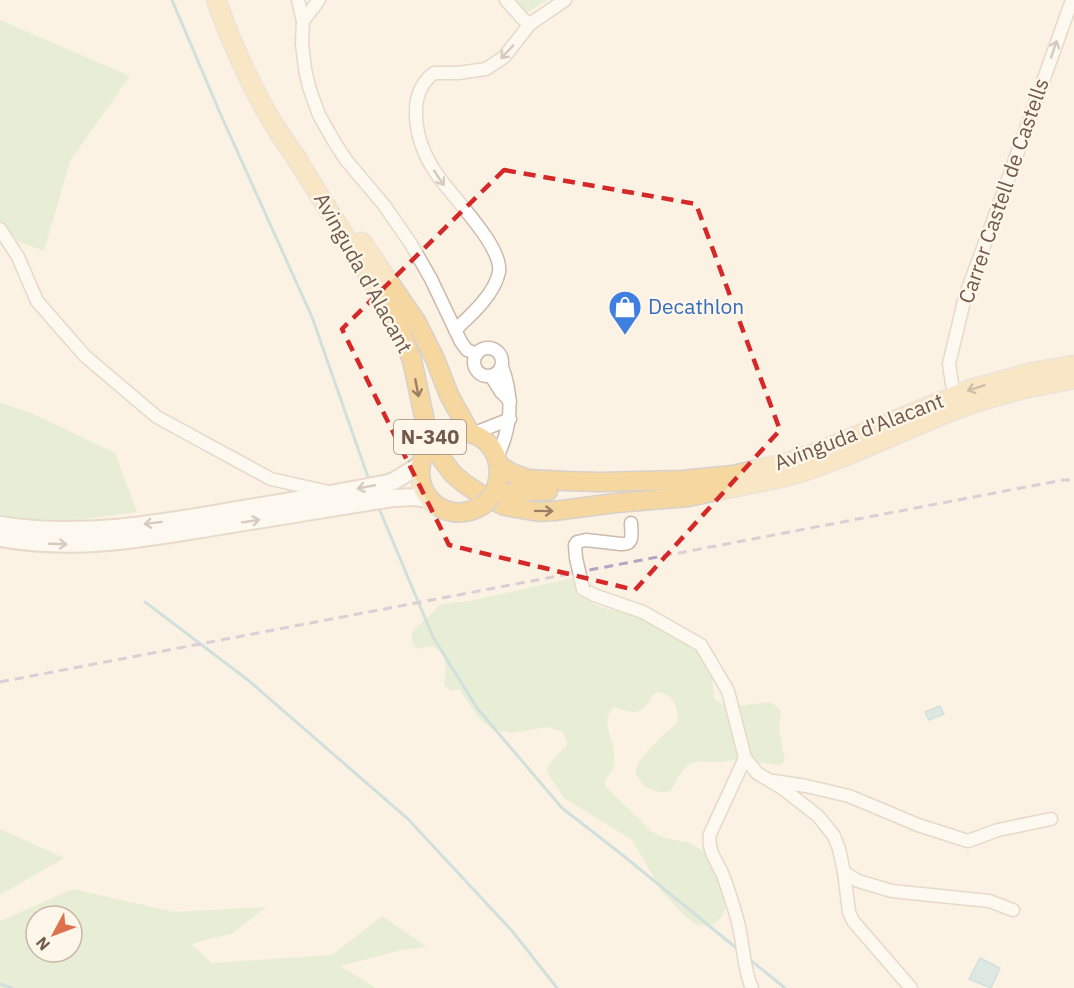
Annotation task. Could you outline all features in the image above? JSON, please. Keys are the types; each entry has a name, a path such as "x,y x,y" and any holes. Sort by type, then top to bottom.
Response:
{"main road":[{"name":"N-340","path":"216,0 244,68 270,117 293,153 358,238 417,323 435,359 449,395 471,434"},
{"name":"Avinguda d'Alacant","path":"293,153 399,328 412,360 427,430 444,464 465,484 483,496 518,509 539,512 568,510 688,497 766,482 841,458 974,403 1023,388 1074,379"},
{"name":"Avinguda d'Alacant","path":"498,461 514,474 528,479 577,482 690,480 733,475 776,466 817,452 971,389 1033,372 1074,365"},
{"name":"N-340","path":"449,395 449,407 419,474 420,483 429,499 441,508 455,513 470,512 488,500"},
{"name":"N-340","path":"432,447 461,432 471,434 487,443 498,461"},
{"path":"0,525 38,530 100,530 183,519 333,494 394,481 432,447"},
{"path":"488,500 498,486 500,476 498,461"},
{"name":"Avinguda d'Alacant","path":"488,500 536,491 621,493 717,491"},
{"path":"0,538 73,544 134,540 393,498 429,499"}],"street":[{"path":"298,0 303,21 304,69 319,115 346,160 408,238 428,273 455,330 467,350 477,354"},
{"path":"303,21 319,0"},
{"path":"506,0 530,24"},
{"path":"455,330 490,291 499,270 494,251 481,229 454,197 428,160 417,132 417,103 422,84 434,74 486,69 504,57 530,24 565,0"},
{"name":"Carrer Castell de Castells","path":"952,384 949,364 965,297 1072,0"},
{"path":"0,229 18,257 37,301 85,356 157,417 271,479 333,494"},
{"path":"498,461 510,419 508,385 500,354 493,349 484,349 477,354 475,368 482,375 496,375 502,368"},
{"path":"491,376 510,401"},
{"path":"471,434 510,419"},
{"path":"631,523 632,538 626,545 586,540 581,540 575,545 583,589 594,596 643,612 701,645 728,691 745,758 758,773 818,816 834,836 839,849 849,912 853,921 911,988"},
{"path":"745,758 710,834 709,843 733,902 748,980 752,988"},
{"path":"770,781 806,786 849,796 918,825 968,841 998,830 1051,819"},
{"path":"844,872 858,880 892,891 989,901 1013,910"}],"highlighted area":[{"path":"504,170 696,204 780,430 635,590 449,545 342,329"}],"green space":[{"path":"513,0 548,0 527,12"},
{"path":"0,20 130,76 70,161 44,251 4,236 0,226"},
{"path":"0,403 29,412 115,453 137,512 16,528 0,524"},
{"path":"572,578 577,588 589,601 647,621 697,652 711,674 714,699 727,707 771,702 781,711 779,730 785,760 781,765 735,760 697,762 685,768 671,791 664,792 653,791 647,787 639,780 636,773 640,760 678,722 674,702 667,695 657,692 640,711 632,712 614,707 608,717 614,762 605,786 652,832 666,838 690,843 703,851 720,886 726,908 721,918 711,926 697,925 662,892 632,840 564,798 547,772 548,765 568,744 563,732 547,727 511,733 492,729 479,718 459,689 451,691 444,686 445,663 442,652 430,647 417,649 412,642 412,632 441,604 470,601"},
{"path":"0,829 64,858 0,895"},
{"path":"73,889 174,912 266,907 233,933 191,944 212,963 332,955 382,916 427,947 402,950 340,966 376,988 0,988 0,921 24,910 24,964 84,964 84,904 39,904"}],"water":[{"path":"940,706 944,714 929,720 925,712"},
{"path":"980,958 1000,968 991,988 969,979"}],"waterway":[{"path":"172,0 312,317 369,480"},
{"path":"378,506 433,637 477,708 562,808 740,951"},
{"path":"145,602 248,680 408,819 513,932 557,988"},
{"path":"749,959 785,988"},
{"path":"0,984 12,988"}],"railway":[{"path":"0,682 1063,480 1074,480"}],"place":[{"name":"Decathlon","path":"625,336"}]}
